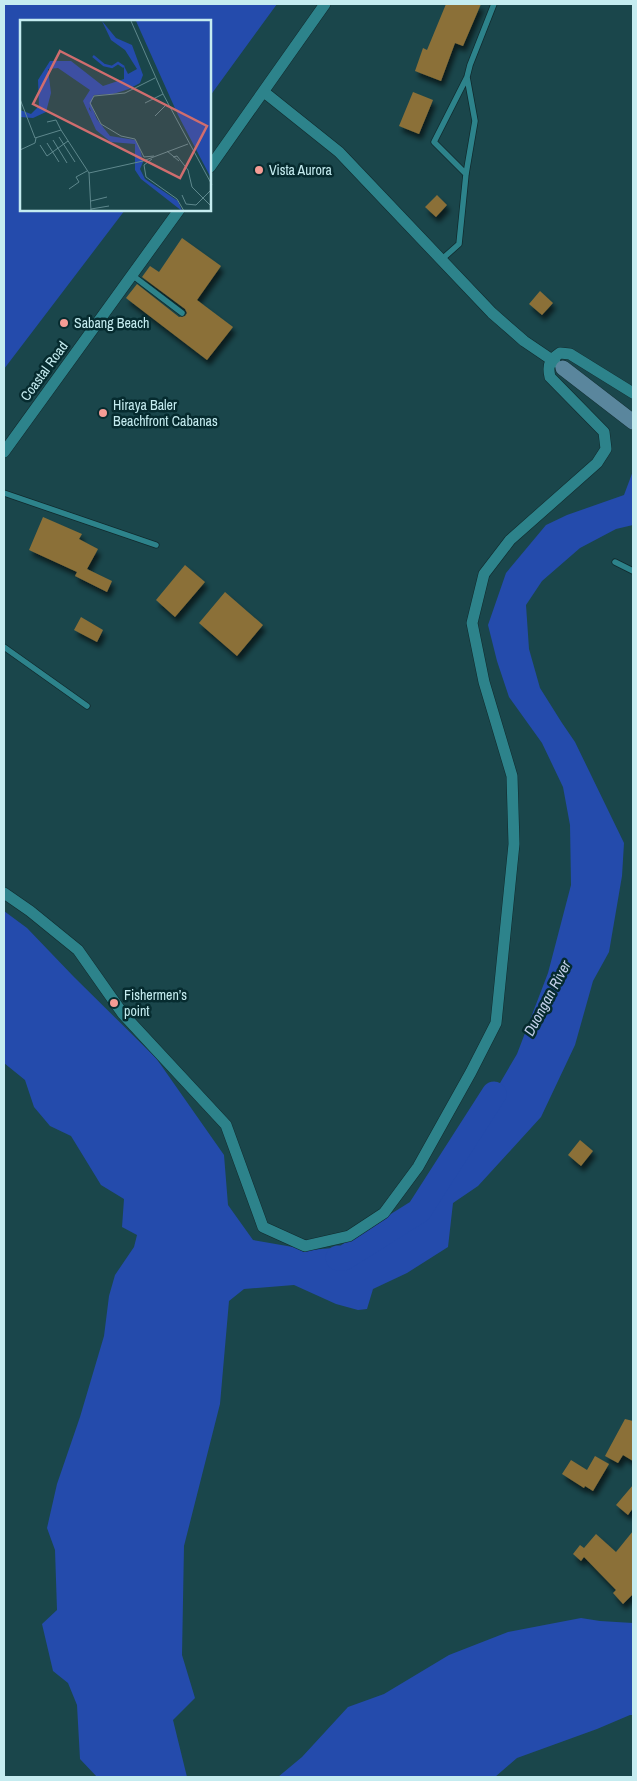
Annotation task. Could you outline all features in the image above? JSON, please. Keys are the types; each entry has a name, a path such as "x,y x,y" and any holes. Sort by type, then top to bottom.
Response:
{"street":[{"path":"211,166 325,4"},
{"path":"264,92 340,152 492,313 524,341 557,363 633,422"},
{"name":"Coastal Road","path":"4,452 178,211"},
{"path":"4,893 30,910 78,950 123,1014 226,1125 263,1227 305,1246 349,1236 384,1212 418,1167 496,1024 514,844 512,776 484,682 472,623 484,574 510,540 597,463 606,449 604,432 550,377 548,368 557,363 560,352 570,354 633,393"}],"lane":[{"path":"466,174 434,142 467,77 470,64 494,4"},
{"path":"441,260 459,244 466,174 475,121 467,77"},
{"path":"132,275 182,312"},
{"path":"4,493 156,545"},
{"path":"615,562 633,571"},
{"path":"4,647 87,706"}],"water":[{"path":"4,4 277,4 211,95 211,20 20,20 20,211 124,211 4,369"},
{"path":"633,471 633,525 616,529 580,548 542,581 526,605 529,649 540,688 575,742 624,843 622,876 609,952 593,981 575,1045 541,1117 478,1186 453,1203 448,1247 407,1273 373,1289 367,1309 358,1310 336,1304 294,1285 244,1289 229,1301 220,1404 184,1546 182,1655 195,1698 173,1720 187,1777 97,1777 80,1759 77,1705 68,1683 53,1671 42,1624 57,1610 55,1550 47,1528 57,1484 80,1417 104,1336 109,1296 115,1275 134,1247 137,1235 122,1227 124,1199 101,1185 71,1136 50,1126 34,1107 25,1080 4,1063 4,911 27,928 156,1058 224,1155 228,1205 253,1240 310,1250 356,1246 380,1239 413,1215 449,1170 517,1054 548,973 571,885 570,825 563,787 542,743 509,697 488,625 506,573 546,525 567,515 624,495"},
{"path":"581,1618 633,1623 633,1715 517,1758 495,1777 278,1777 302,1757 348,1707 384,1694 449,1655 508,1632"}],"building":[{"path":"446,4 481,4 463,46 455,43 441,81 415,71 423,48 427,50"},
{"path":"413,92 433,100 419,134 399,126"},
{"path":"437,195 447,205 436,217 425,207"},
{"path":"182,238 221,266 197,300 233,327 207,360 126,298 137,284 179,317 185,316 187,313 185,309 142,277 150,266 159,272"},
{"path":"540,291 553,303 542,315 529,304"},
{"path":"43,517 82,534 79,539 98,549 87,569 112,581 107,592 75,576 77,572 29,550"},
{"path":"185,565 205,582 175,617 156,600"},
{"path":"225,592 263,625 237,656 199,623"},
{"path":"81,617 103,630 97,642 74,630"},
{"path":"580,1140 593,1151 581,1166 568,1155"},
{"path":"625,1419 633,1421 633,1461 623,1455 618,1463 605,1456"},
{"path":"595,1456 609,1464 593,1491 585,1486 584,1488 562,1474 571,1460 587,1470"},
{"path":"633,1485 633,1508 628,1515 616,1505"},
{"path":"633,1531 633,1594 623,1604 613,1593 616,1590 584,1557 581,1561 573,1554 580,1545 584,1548 596,1534 616,1552"}],"waterway":[{"name":"Duongan River","path":"338,1258 344,1258 419,1211 494,1094"}],"place":[{"name":"Vista Aurora","path":"259,170"},
{"name":"Sabang Beach","path":"64,323"},
{"name":"Hiraya Baler Beachfront Cabanas","path":"103,413"},
{"name":"Fishermen’s point","path":"114,1003"}]}
